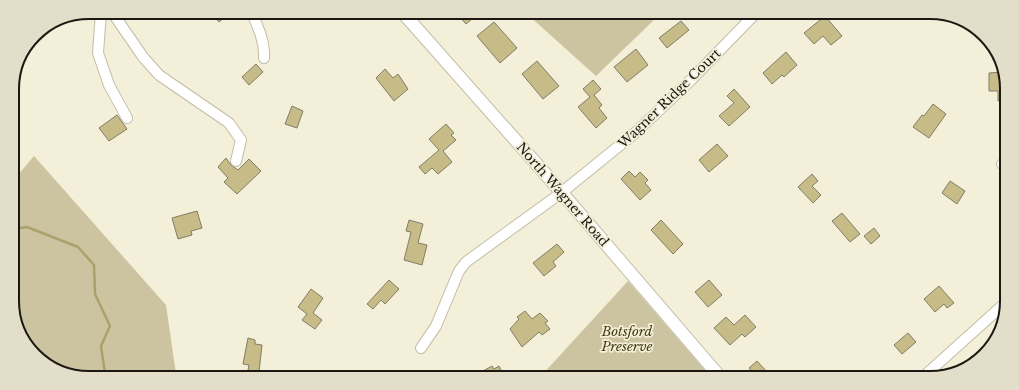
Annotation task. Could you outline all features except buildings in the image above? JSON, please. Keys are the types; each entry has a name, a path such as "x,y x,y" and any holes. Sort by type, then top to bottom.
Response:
{"main road":[{"name":"North Wagner Road","path":"408,19 715,371"}],"street":[{"path":"100,19 98,53 109,85 127,118"},
{"path":"117,19 143,57 159,75 229,123 240,140 236,161"},
{"path":"255,19 265,50 264,58"},
{"name":"Wagner Ridge Court","path":"421,348 436,326 459,271 466,262 561,193 636,133 689,82 750,19"},
{"path":"930,371 1000,308"}],"green space":[{"path":"533,19 655,19 596,76"},
{"path":"34,156 166,305 176,371 76,370 58,364 43,354 36,347 26,332 20,314 19,305 19,174"},
{"name":"Botsford Preserve","path":"628,281 706,371 546,371"}],"waterway":[{"path":"19,228 27,227 78,247 94,265 95,294 110,326 101,346 105,371"}]}
